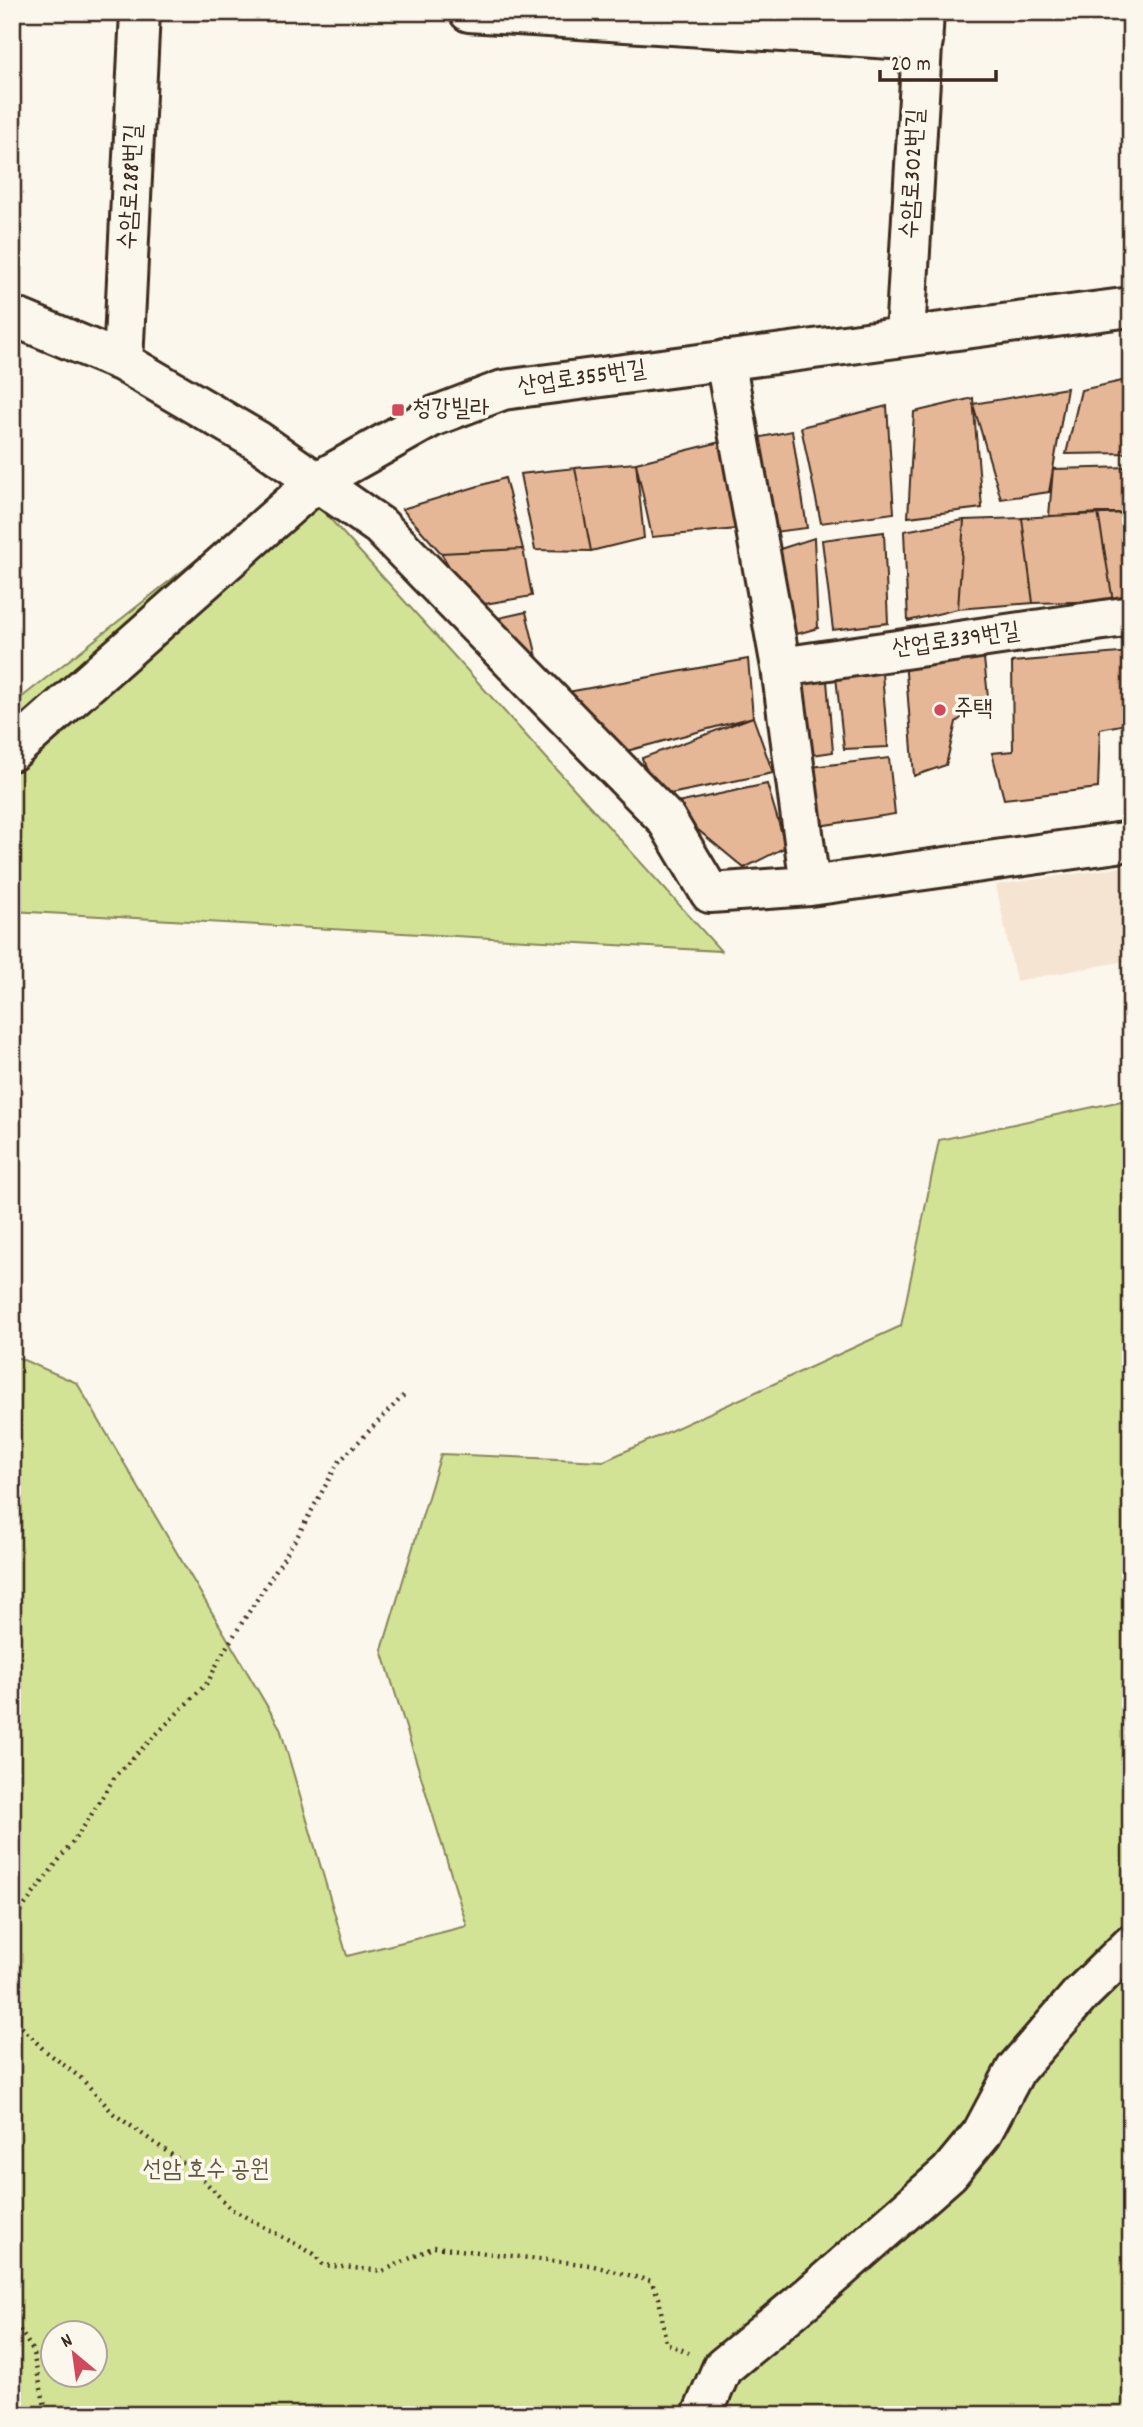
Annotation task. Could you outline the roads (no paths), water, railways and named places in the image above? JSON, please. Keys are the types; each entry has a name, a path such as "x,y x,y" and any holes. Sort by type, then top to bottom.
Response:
{"street":[{"name":"수암로288번길","path":"123,362 140,12"},
{"path":"469,12 923,27"},
{"name":"수암로302번길","path":"905,337 923,27"},
{"name":"산업로355번길","path":"12,751 316,482 432,417 503,390 1131,307"},
{"path":"12,316 123,362 258,441 380,526 666,820 710,893 810,886 1131,841"},
{"path":"725,360 781,667 810,886"},
{"name":"산업로339번길","path":"781,667 1131,616"},
{"path":"702,2415 722,2368 949,2174 982,2133 1016,2069 1081,1994 1131,1945"}],"place":[{"name":"청강빌라","path":"398,410"},
{"name":"주택","path":"940,710"}],"park label":[{"name":"선암 호수 공원","path":"206,2171"}]}
